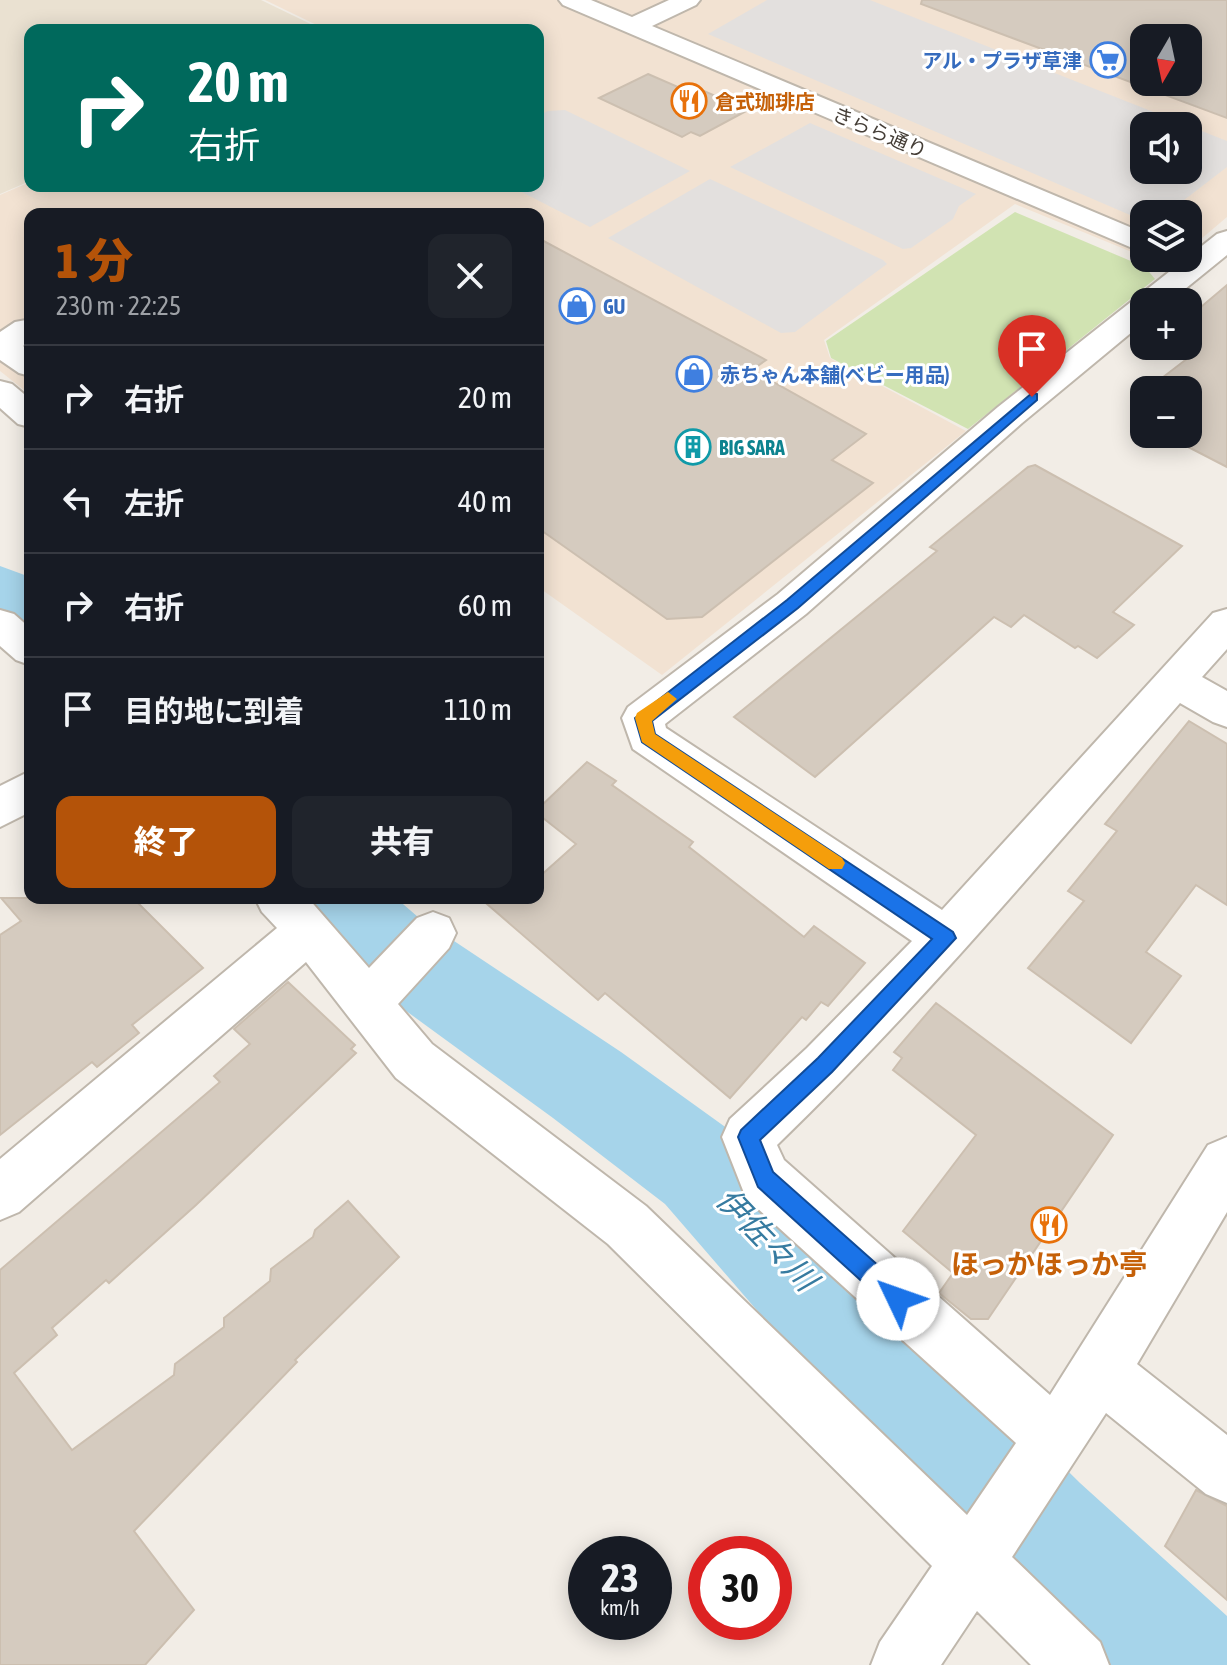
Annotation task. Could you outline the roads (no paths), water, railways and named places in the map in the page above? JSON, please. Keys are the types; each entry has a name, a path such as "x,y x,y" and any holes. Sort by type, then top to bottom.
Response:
{"street":[{"name":"きらら通り","path":"571,0 1130,238"},
{"path":"632,26 688,0"},
{"path":"1202,253 1227,240"},
{"path":"1202,269 1227,280"},
{"path":"1162,288 1176,272"},
{"path":"946,938 648,737 643,718 792,604 1010,415 1130,318"},
{"path":"24,330 7,342 7,350 24,362"},
{"path":"0,391 24,411"},
{"path":"1054,1438 765,1179 748,1137 825,1065 946,938 1178,682 1227,623"},
{"path":"0,624 24,645"},
{"path":"1178,682 1227,711"},
{"path":"0,809 24,793"},
{"path":"0,1193 294,914 414,1061 627,1225 1077,1665"},
{"path":"367,1004 433,933"},
{"path":"903,1665 1100,1371 1227,1163"},
{"path":"1100,1371 1227,1473"}],"waterway":[{"name":"伊佐々川","path":"0,592 24,612"},
{"name":"伊佐々川","path":"342,904 386,945 587,1085 700,1169 798,1278 1039,1524 1189,1665"}],"place":[{"name":"アル・プラザ草津","path":"1108,60"},
{"name":"倉式珈琲店","path":"689,101"},
{"name":"GU","path":"577,306"},
{"name":"赤ちゃん本舗(ベビー用品)","path":"694,374"},
{"name":"BIG SARA","path":"693,447"},
{"name":"ほっかほっか亭","path":"1049,1225"}]}
